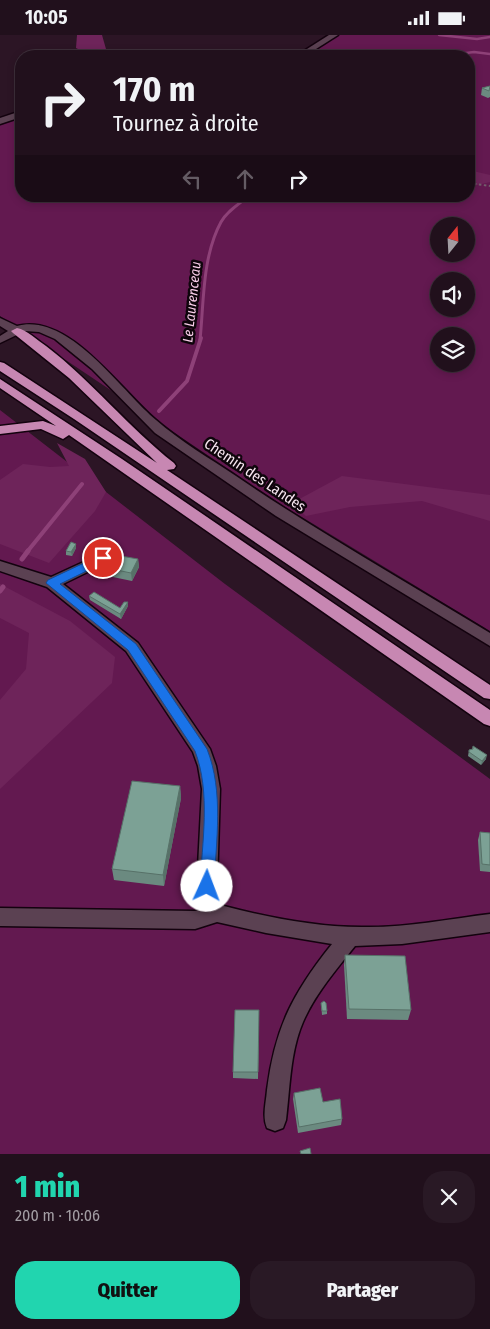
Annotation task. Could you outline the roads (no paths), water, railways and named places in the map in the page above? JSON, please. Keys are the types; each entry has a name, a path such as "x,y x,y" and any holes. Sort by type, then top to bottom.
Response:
{"highway":[{"path":"17,331 44,350 77,379 130,434 174,470 178,483"},
{"path":"0,366 490,693"},
{"path":"0,383 490,719"},
{"path":"0,430 43,425 50,427 95,455 117,462"}],"street":[{"path":"310,50 334,35"},
{"path":"0,121 15,116"},
{"path":"0,321 17,331"},
{"name":"Chemin des Landes","path":"17,331 28,327 43,329 58,335 88,360 148,422 281,513 490,640"},
{"path":"0,340 17,331"},
{"path":"52,583 103,558"},
{"path":"0,566 52,583 132,647 201,749 207,766 211,789 207,886 218,913"},
{"path":"0,917 195,921 218,913 246,921 350,936 395,934 490,923"},
{"path":"276,1121 282,1058 291,1024 316,980 350,936"}],"waterway":[{"path":"439,35 477,39 490,37"},
{"name":"Le Laurenceau","path":"475,52 490,54"},
{"name":"Le Laurenceau","path":"200,340 205,280 210,250 226,214 241,202"},
{"name":"Le Laurenceau","path":"159,411 187,381 201,338"},
{"name":"Le Laurenceau","path":"27,552 82,484"},
{"name":"Le Laurenceau","path":"22,559 28,551"},
{"name":"Le Laurenceau","path":"0,591 3,587"}]}
